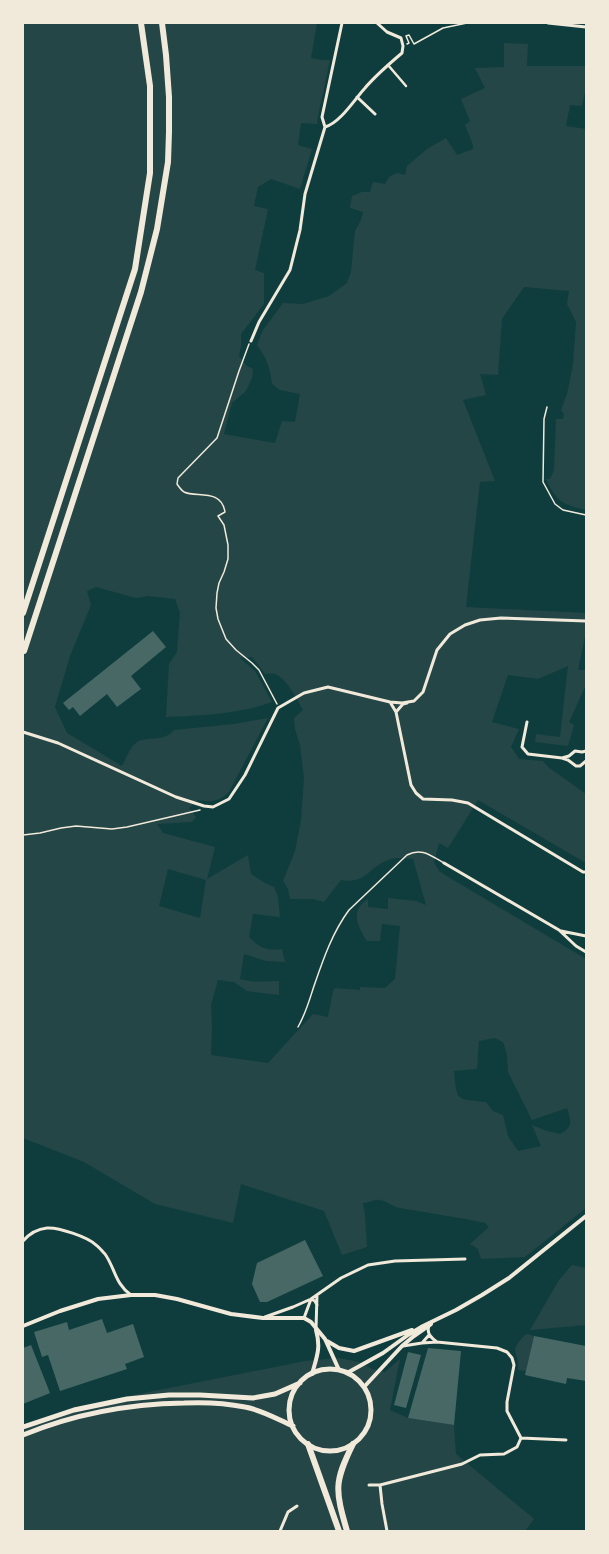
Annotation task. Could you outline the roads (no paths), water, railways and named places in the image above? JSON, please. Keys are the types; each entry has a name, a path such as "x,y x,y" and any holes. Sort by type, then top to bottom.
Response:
{"highway":[{"path":"23,613 135,269 150,173 150,86 141,23"},
{"path":"24,651 138,300 157,229 168,162 169,132 169,97 162,23"},
{"path":"308,1444 339,1531"},
{"path":"347,1531 338,1497 338,1484 340,1472 353,1444"}],"main road":[{"path":"23,1427 74,1410 127,1399 150,1396 185,1395 253,1398 275,1394 300,1383 312,1374 325,1370 339,1370 347,1373 359,1382 364,1388 370,1402 370,1418 367,1428 361,1437 353,1444 335,1451 326,1451 308,1444 296,1433 293,1426 290,1408 293,1395 300,1383"},
{"path":"23,1435 81,1415 109,1409 138,1405 177,1403 224,1404 245,1407 267,1413 293,1426"}],"street":[{"path":"251,341 259,322 290,270 300,230 305,194 325,127 322,117 342,23"},
{"path":"325,127 331,126 338,120 357,97 388,65 402,53 403,46 401,38 387,32 377,23"},
{"path":"548,23 586,27"},
{"path":"388,65 406,86"},
{"path":"357,97 375,114"},
{"path":"396,712 403,704 414,701 423,692 437,650 450,634 465,625 480,620 501,618 586,620"},
{"path":"23,732 58,743 176,797 210,807 216,806 229,799 245,775 278,708 304,693 328,688 390,702 402,703 414,701"},
{"path":"390,702 396,712 412,785 416,793 428,800 452,800 468,803 583,872 586,872"},
{"path":"527,722 522,747 528,754 562,758 568,760 576,766 580,766 586,761"},
{"path":"562,758 569,756 575,751 586,751"},
{"path":"444,863 559,930 576,946 586,952"},
{"path":"559,930 586,936"},
{"path":"23,1326 60,1311 98,1299 131,1295 155,1295 178,1299 231,1314 263,1318 304,1318 310,1322 325,1339 339,1348 354,1351 423,1326 482,1296 509,1278 586,1216"},
{"path":"23,1241 28,1235 38,1230 48,1228 57,1229 87,1239 96,1244 106,1255 116,1279 124,1291 131,1295"},
{"path":"263,1318 311,1299 340,1278 368,1265 395,1261 465,1259"},
{"path":"312,1374 319,1342 316,1329 317,1295"},
{"path":"311,1299 317,1305"},
{"path":"304,1318 311,1299"},
{"path":"364,1388 402,1346 438,1319"},
{"path":"347,1373 383,1353 423,1326"},
{"path":"428,1326 427,1330 429,1335 437,1342"},
{"path":"422,1343 429,1335"},
{"path":"325,1339 339,1370"},
{"path":"402,1346 437,1342 504,1350 509,1354 514,1365 507,1402 507,1411 521,1438"},
{"path":"521,1438 566,1440"},
{"path":"369,1485 380,1485 462,1464 480,1455 504,1454 517,1446 521,1438"},
{"path":"380,1485 387,1531"},
{"path":"280,1531 288,1512 297,1506"}],"lane":[{"path":"547,407 544,419 543,482 555,504 563,510 586,515"},
{"path":"298,1027 306,1012 329,945 342,919 349,910 407,855 420,851 444,863"}]}
